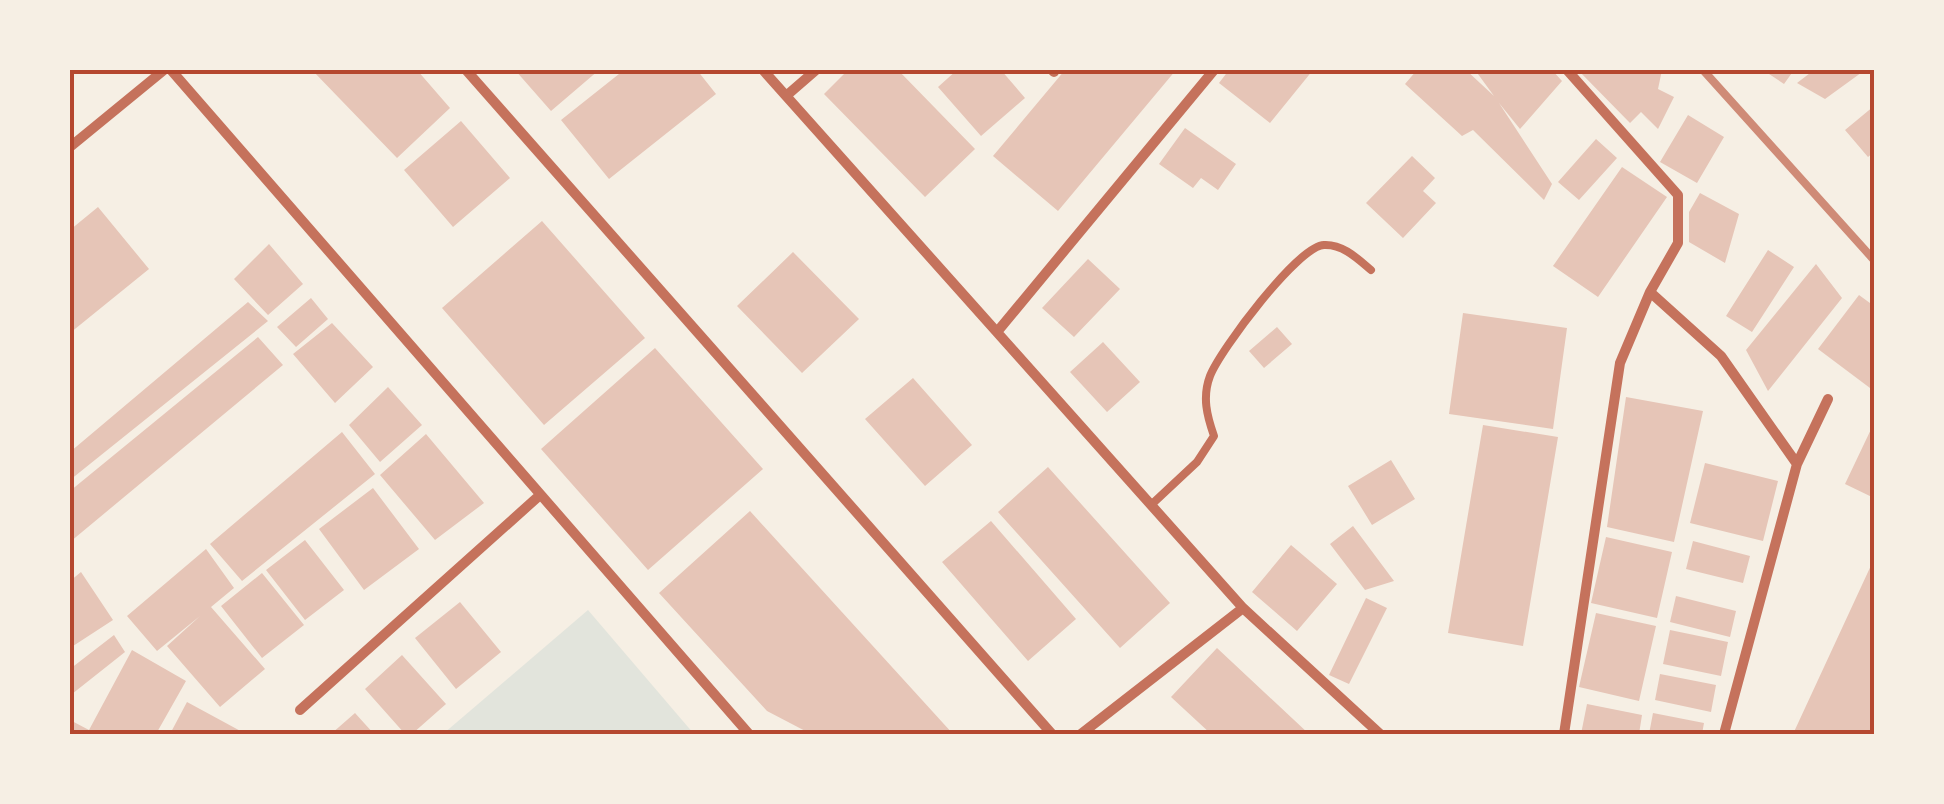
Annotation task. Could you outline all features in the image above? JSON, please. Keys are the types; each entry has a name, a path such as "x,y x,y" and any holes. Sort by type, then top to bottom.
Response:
{"street":[{"path":"70,146 168,70 749,734"},
{"path":"466,70 1052,734"},
{"path":"763,70 1242,608 1378,733"},
{"path":"786,96 816,70"},
{"path":"997,332 1214,70"},
{"path":"1564,734 1620,363 1650,292 1678,243 1678,195 1566,70"},
{"path":"1650,292 1721,356 1798,464"},
{"path":"1724,734 1798,464 1828,399"},
{"path":"300,710 540,495"},
{"path":"1081,734 1242,608"}],"lane":[{"path":"1151,505 1197,462 1214,436 1205,409 1208,378 1230,338 1305,253 1324,244 1346,250 1371,270"}],"shaded area":[{"path":"588,610 694,734 443,734"}],"building":[{"path":"312,70 417,70 450,108 397,158"},
{"path":"515,70 599,70 551,111"},
{"path":"624,70 697,70 716,94 609,179 561,120"},
{"path":"848,70 898,70 975,149 925,197 824,94"},
{"path":"957,70 1001,70 1025,98 981,136 938,87"},
{"path":"1065,70 1176,70 1058,211 993,156"},
{"path":"1229,70 1313,70 1270,123 1219,83"},
{"path":"1417,70 1466,70 1494,96 1475,70 1552,70 1562,81 1520,129 1499,103 1552,184 1544,200 1473,130 1462,136 1405,84"},
{"path":"1578,70 1662,70 1658,89 1674,97 1658,129 1641,112 1630,123"},
{"path":"1763,70 1794,70 1784,84"},
{"path":"1814,70 1865,70 1825,99 1797,83"},
{"path":"1874,106 1874,152 1868,157 1845,130"},
{"path":"1688,115 1724,137 1697,183 1660,162"},
{"path":"461,121 510,178 453,227 404,170"},
{"path":"1185,128 1236,164 1218,190 1201,178 1193,188 1159,164"},
{"path":"1596,139 1617,158 1579,200 1558,182"},
{"path":"1412,156 1435,178 1423,191 1436,203 1403,238 1366,203"},
{"path":"1622,167 1667,197 1598,297 1553,266"},
{"path":"1700,193 1739,214 1725,263 1689,242 1689,212"},
{"path":"98,207 149,269 70,333 70,230"},
{"path":"542,221 645,338 544,425 442,308"},
{"path":"269,244 303,284 268,315 234,279"},
{"path":"1768,250 1794,267 1752,332 1726,316"},
{"path":"793,252 859,319 802,373 737,306"},
{"path":"1088,259 1120,289 1074,337 1042,308"},
{"path":"1816,264 1842,298 1768,391 1746,350"},
{"path":"1859,295 1874,306 1874,391 1818,349"},
{"path":"311,298 328,319 296,347 277,327"},
{"path":"248,302 268,321 70,480 70,452"},
{"path":"1463,313 1567,328 1553,429 1449,414"},
{"path":"332,323 373,367 335,403 293,354"},
{"path":"1277,327 1292,344 1264,368 1249,351"},
{"path":"258,337 283,365 70,542 70,491"},
{"path":"1103,342 1140,382 1107,412 1070,372"},
{"path":"655,348 763,469 648,570 541,449"},
{"path":"913,378 972,445 925,486 865,419"},
{"path":"388,387 422,425 380,462 349,425"},
{"path":"1626,397 1703,411 1674,542 1607,527"},
{"path":"1874,423 1874,498 1845,484"},
{"path":"1483,425 1558,437 1523,646 1448,633"},
{"path":"342,432 375,474 242,581 210,544"},
{"path":"426,434 484,503 435,540 380,475"},
{"path":"1391,460 1415,499 1372,525 1348,486"},
{"path":"1705,463 1778,481 1763,541 1690,523"},
{"path":"1048,467 1170,603 1120,648 998,512"},
{"path":"373,488 419,549 364,590 319,529"},
{"path":"750,511 953,734 811,734 767,711 659,593"},
{"path":"991,521 1076,619 1028,661 942,562"},
{"path":"1353,526 1394,581 1365,590 1330,544"},
{"path":"1606,537 1672,552 1657,618 1591,603"},
{"path":"305,540 344,590 305,620 266,570"},
{"path":"1693,541 1750,556 1743,583 1686,569"},
{"path":"1291,545 1337,584 1297,631 1252,592"},
{"path":"206,549 234,588 211,607 265,669 220,707 167,646 200,616 157,651 127,616"},
{"path":"1874,559 1873,734 1793,734"},
{"path":"81,572 113,620 70,648 70,581"},
{"path":"262,573 304,625 262,658 221,606"},
{"path":"1676,596 1736,611 1730,637 1670,622"},
{"path":"1366,598 1387,608 1349,684 1329,675"},
{"path":"460,602 501,652 456,689 415,638"},
{"path":"1596,613 1656,626 1639,701 1579,687"},
{"path":"1670,630 1728,642 1721,676 1663,664"},
{"path":"114,635 125,652 72,694 70,669"},
{"path":"1217,648 1309,734 1211,734 1171,697"},
{"path":"132,650 186,681 156,734 70,734 70,720 89,730"},
{"path":"402,655 446,704 412,734 405,734 365,689"},
{"path":"1660,674 1716,685 1711,712 1655,700"},
{"path":"187,702 246,734 170,734"},
{"path":"1587,704 1642,715 1639,734 1581,734"},
{"path":"355,713 374,734 331,734"},
{"path":"1653,713 1704,723 1702,734 1649,734"}],"railway":[{"path":"1703,70 1874,260"}]}
